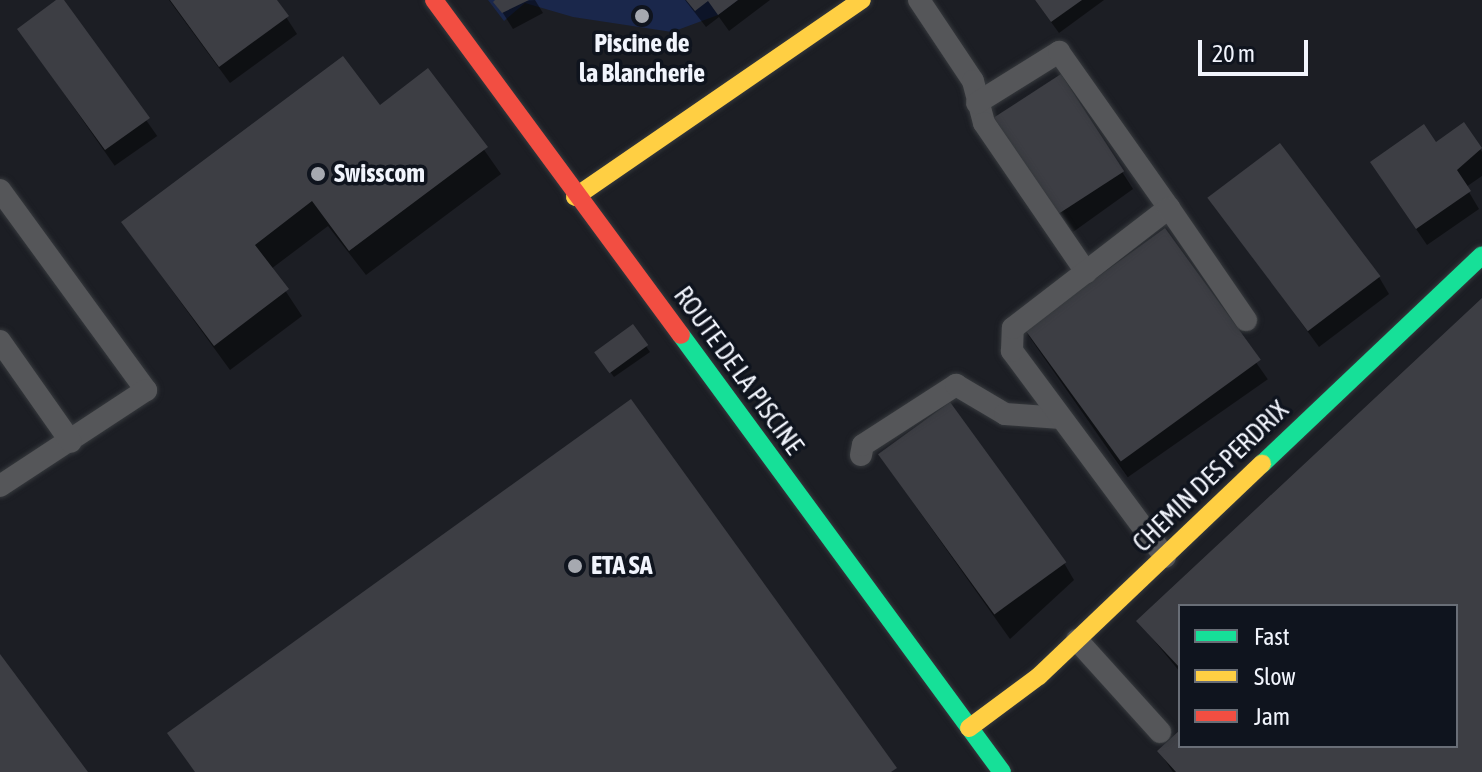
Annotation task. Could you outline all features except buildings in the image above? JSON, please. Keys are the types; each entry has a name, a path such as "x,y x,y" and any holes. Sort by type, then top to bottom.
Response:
{"street":[{"name":"ROUTE DE LA PISCINE","path":"434,0 575,197 1002,772"},
{"path":"575,197 862,0"},
{"name":"CHEMIN DES PERDRIX","path":"969,728 1115,605 1482,255"}],"lane":[{"path":"919,0 973,81 984,123 1086,272"},
{"path":"977,103 1059,52 1246,320"},
{"path":"0,190 146,390 0,486"},
{"path":"1165,557 1012,351 1010,339 1013,328 1169,208"},
{"path":"0,341 71,442"},
{"path":"861,455 863,445 956,385 1005,414 1061,418"},
{"path":"1077,640 1160,732"}],"shaded area":[{"name":"Piscine de la Blancherie","path":"488,0 738,0 718,15 672,32 573,17 525,3 504,21"}],"traffic: fast":[{"path":"1262,464 1482,255"},
{"path":"681,335 1002,772"}],"traffic: slow":[{"path":"575,197 862,0"},
{"path":"969,728 1039,676 1262,464"}],"traffic: jam":[{"path":"434,0 681,335"}],"place":[{"name":"Piscine de la Blancherie","path":"642,16"},
{"name":"Swisscom","path":"318,174"},
{"name":"ETA SA","path":"575,566"}]}
